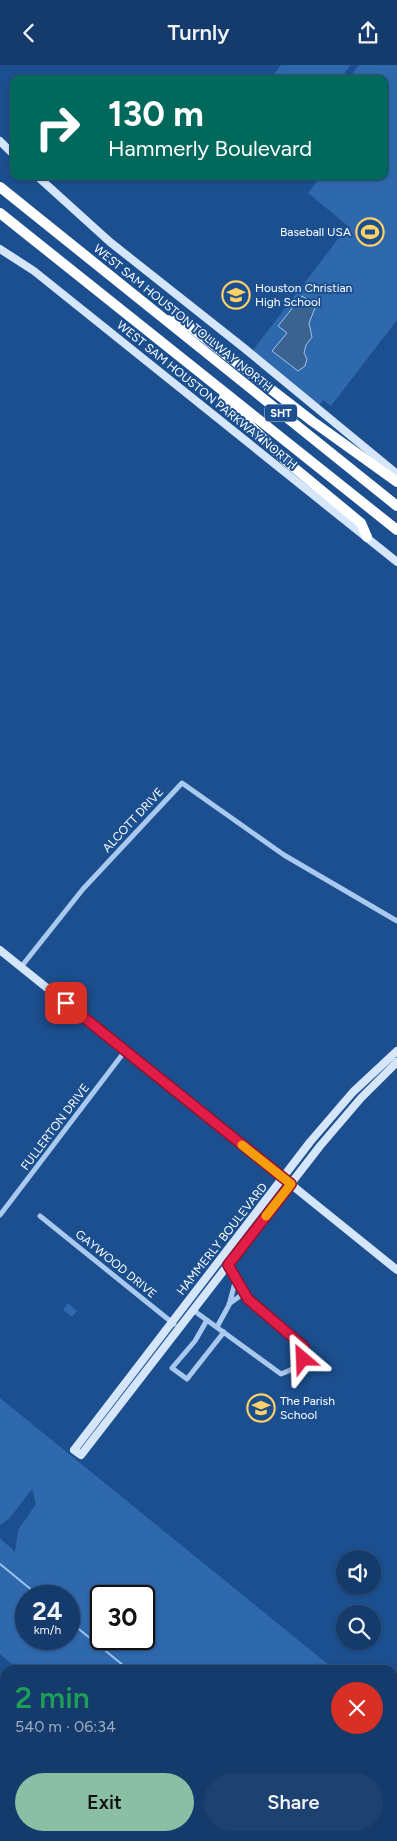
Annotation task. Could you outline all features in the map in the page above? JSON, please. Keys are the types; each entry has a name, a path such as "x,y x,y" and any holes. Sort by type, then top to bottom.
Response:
{"highway":[{"name":"WEST SAM HOUSTON TOLLWAY NORTH","path":"0,187 397,506"},
{"name":"SHT","path":"0,213 397,530"},
{"path":"165,319 184,322 312,421 397,481"},
{"path":"180,357 286,461 361,523 367,537"}],"main road":[{"path":"0,141 10,151"},
{"path":"40,180 110,242 244,348 397,474"},
{"name":"WEST SAM HOUSTON PARKWAY NORTH","path":"0,249 40,276 397,562"},
{"path":"0,950 397,1270"},
{"name":"HAMMERLY BOULEVARD","path":"397,1051 353,1092 310,1142 74,1450 81,1455 320,1146 361,1098 397,1062"},
{"path":"212,1269 220,1276"},
{"path":"121,1389 128,1394"}],"street":[{"name":"ALCOTT DRIVE","path":"21,967 83,889 182,783 284,855 397,921"},
{"name":"FULLERTON DRIVE","path":"0,1215 125,1051"},
{"name":"GAYWOOD DRIVE","path":"40,1216 179,1328"},
{"path":"193,1310 281,1374 295,1369 303,1359 304,1347 259,1310 244,1293 228,1265"},
{"path":"217,1327 229,1305 236,1279"},
{"path":"229,1305 244,1293"},
{"path":"207,1320 195,1341 172,1369 187,1379 224,1332"}],"shaded area":[{"path":"281,65 351,65 343,75 274,75"},
{"name":"Baseball USA","path":"359,65 397,65 397,320 331,406 323,400 317,408 250,354 348,226 308,193 318,180 388,180 388,75 351,75"},
{"path":"302,296 310,301 315,308 309,323 312,337 306,345 304,353 307,359 305,366 298,371 272,351 287,333 278,326"},
{"path":"68,1303 77,1311 72,1317 63,1310"},
{"path":"0,1398 329,1665 13,1665 0,1654 0,1538 15,1552 18,1530 36,1504 32,1489 9,1519 0,1525"}],"waterway":[{"path":"0,1564 26,1585"},
{"path":"80,1630 123,1665"}],"slow traffic":[{"path":"242,1145 291,1184 266,1216"}],"place":[{"name":"Baseball USA","path":"370,232"},
{"name":"Houston Christian High School","path":"236,295"},
{"name":"The Parish School","path":"261,1408"}],"route":[{"path":"66,1003 291,1184 228,1265 248,1299 304,1347 303,1359"}]}
